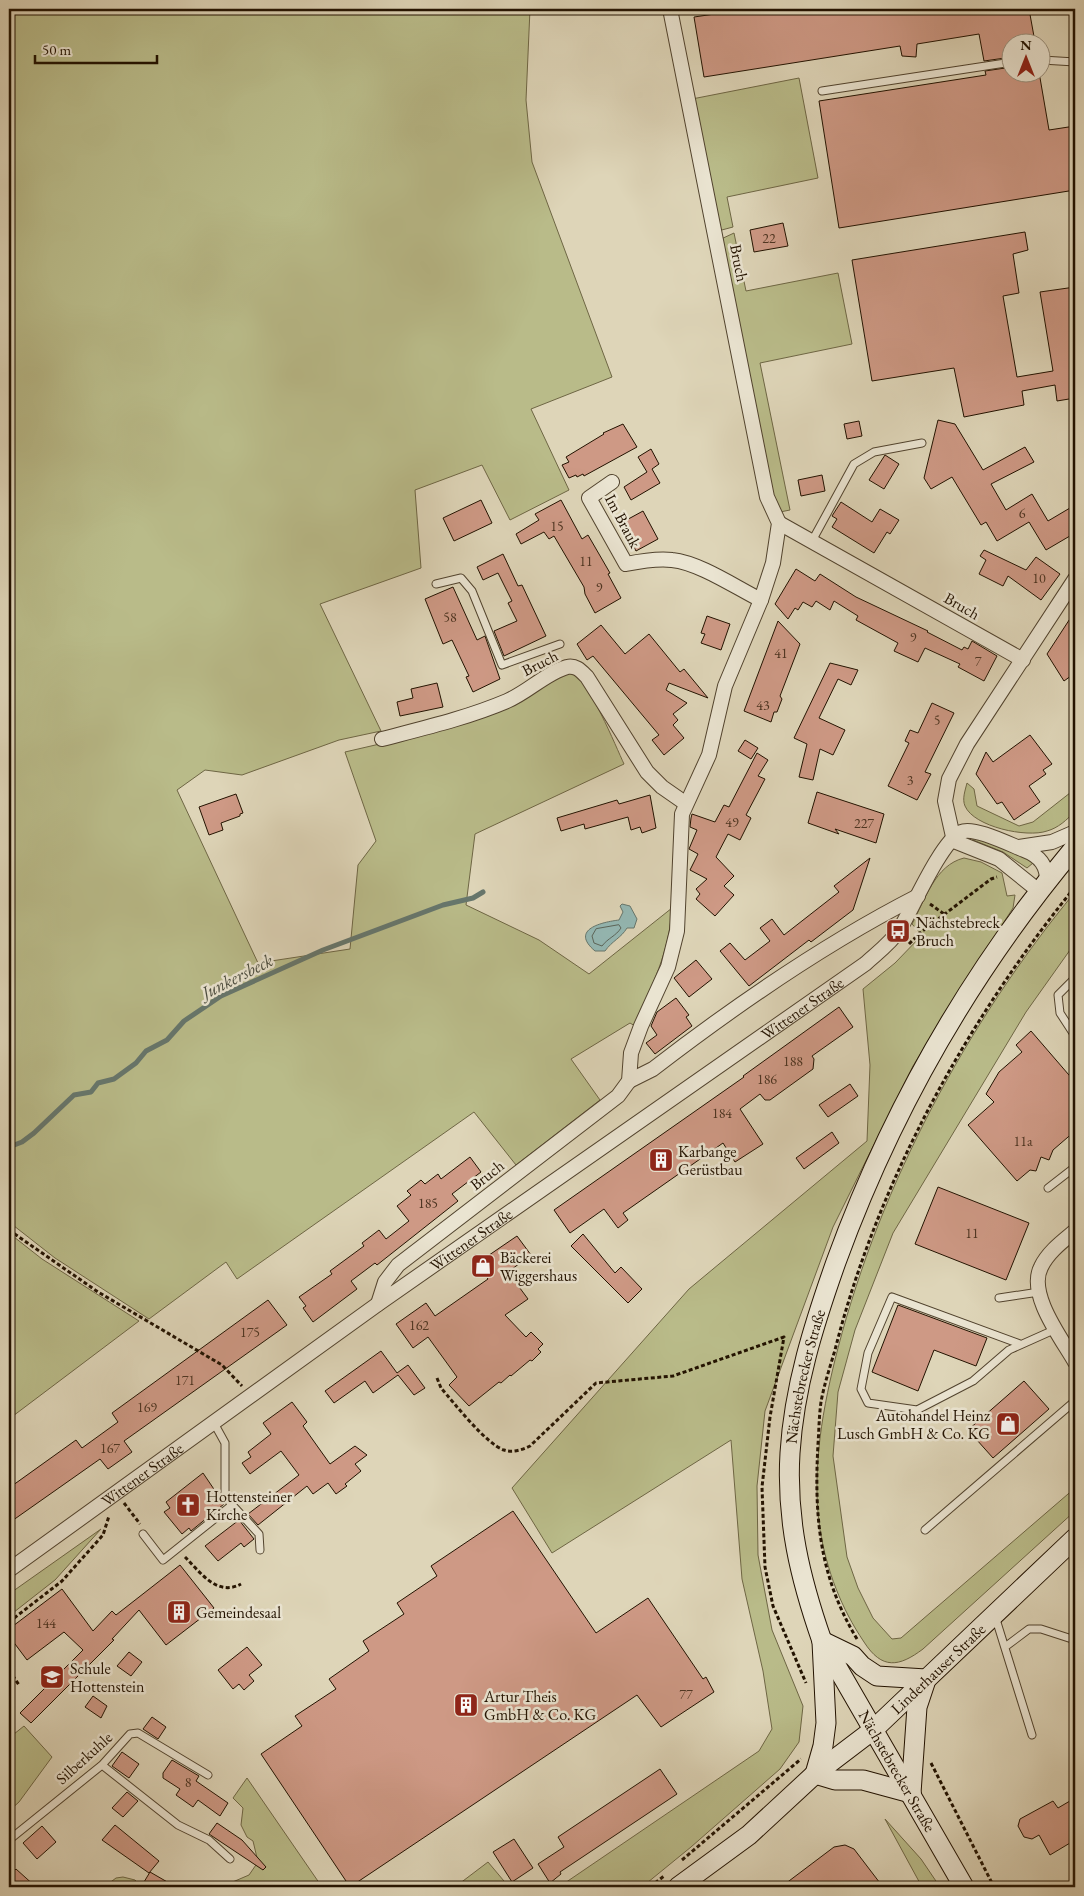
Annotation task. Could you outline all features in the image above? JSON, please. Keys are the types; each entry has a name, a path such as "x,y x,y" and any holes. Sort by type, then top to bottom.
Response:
{"main road":[{"path":"1043,888 1075,847"},
{"name":"Nächstebrecker Straße","path":"964,1887 822,1641 810,1606 794,1543 790,1491 793,1425 804,1364 827,1287 878,1157 948,1025 1012,929 1043,888"},
{"name":"Linderhauser Straße","path":"672,1880 749,1835 815,1774 873,1730 1075,1538"},
{"path":"822,1641 853,1656 862,1666 877,1676 926,1679 916,1707 911,1793 863,1780 836,1780 815,1774 823,1746 826,1723 822,1641"}],"street":[{"name":"Bruch","path":"670,9 768,497 780,522 1023,660"},
{"name":"Im Brauk","path":"612,482 589,498 626,564 655,559 673,560 693,566 761,600"},
{"path":"629,1081 631,1053 668,967 677,931 681,865 680,828 686,802 709,755 725,686 761,600 773,563 780,522"},
{"path":"1043,888 999,859 954,841 945,801 949,779 967,744 1075,579"},
{"name":"Bruch","path":"382,739 463,717 500,704 571,666 577,668 587,677 647,772 662,787 686,802"},
{"name":"Wittener Straße","path":"9,1570 117,1494 378,1304 837,984 885,946 898,931 919,896 942,850 954,841 961,832 969,831 997,838 1032,853 1042,862 1048,872 1043,888"},
{"name":"Wittener Straße","path":"1017,847 1038,845 1067,837 1075,832"},
{"name":"Bruch","path":"378,1304 385,1282 398,1265 618,1096 629,1081 653,1069 796,967 881,915 919,896"},
{"path":"1075,1231 1058,1245 1040,1268 1039,1292 1040,1300 1075,1362"}],"lane":[{"path":"1052,61 1075,62"},
{"path":"822,91 1002,64"},
{"path":"812,541 854,464 874,452 922,443"},
{"path":"436,584 461,578 472,591 502,665 560,644"},
{"path":"1075,978 1058,995 1060,1013 1075,1036"},
{"path":"1048,1188 1075,1167"},
{"path":"999,1298 1039,1292"},
{"path":"1020,1344 892,1297 868,1354 861,1390 868,1403 916,1410 973,1381 1009,1350 1056,1329"},
{"path":"925,1530 1075,1401"},
{"path":"214,1423 225,1444 225,1497 259,1534 260,1550"},
{"path":"143,1531 163,1560 232,1505"},
{"path":"994,1614 1032,1735"},
{"path":"1005,1647 1029,1629 1041,1629 1075,1640"},
{"name":"Silberkuhle","path":"9,1840 102,1765 130,1734 138,1733 208,1775"},
{"path":"102,1765 178,1824 209,1840 230,1860"}],"path":[{"path":"885,946 897,956 921,932 990,879 996,876 1002,878"},
{"path":"861,1646 835,1599 817,1520 817,1466 821,1402 847,1301 886,1201 939,1088 1018,963 1075,887"},
{"path":"9,1230 98,1292 222,1365 251,1396"},
{"path":"437,1378 440,1388 493,1445 506,1451 520,1451 530,1446 596,1383 673,1376 784,1337 770,1417 762,1487 765,1568 773,1606 810,1691"},
{"path":"117,1494 143,1531"},
{"path":"9,1622 62,1581 103,1535 117,1494"},
{"path":"177,1549 209,1581 223,1588 233,1588 241,1584"},
{"path":"9,1670 19,1685"},
{"path":"678,1864 806,1753"},
{"path":"927,1755 994,1887"},
{"path":"650,1887 672,1880"}],"green space":[{"path":"9,9 530,9 526,100 532,162 612,377 531,409 569,490 510,520 482,465 415,490 421,568 320,604 381,731 339,740 242,775 205,770 177,790 258,963 350,949 358,865 376,841 345,752 384,743 551,681 564,674 572,673 586,687 624,764 475,834 466,905 539,940 589,974 672,908 663,955 635,1026 630,1023 571,1059 600,1100 516,1165 474,1112 237,1279 226,1262 149,1319 55,1258 9,1222"},
{"path":"799,78 818,178 727,197 733,227 718,231 692,99"},
{"path":"734,233 746,291 838,273 852,344 760,363 790,510 780,512 776,510 719,240"},
{"path":"967,783 974,789 977,806 1019,826 1033,822 1075,789 1075,811 1055,828 1047,831 1027,833 1002,829 979,820 970,813 964,801"},
{"path":"972,835 1029,859 1033,863 1027,868 1003,852 973,840"},
{"path":"964,858 981,862 1002,873 1007,896 1015,895 1013,908 913,1066 833,1227 765,1411 757,1486 758,1555 772,1630 803,1706 799,1742 780,1769 642,1887 559,1887 759,1751 772,1729 763,1671 742,1579 731,1440 552,1553 512,1488 689,1289 867,1141 870,1065 863,989 895,963 922,935 912,924 927,894 945,868"},
{"path":"1075,892 1075,943 1026,1012 893,1233 855,1330 838,1392 833,1456 847,1557 858,1588 873,1618 892,1639 901,1638 1075,1488 1075,1511 923,1649 906,1659 891,1663 877,1657 871,1651 848,1616 831,1574 820,1530 817,1484 820,1438 823,1415 838,1348 856,1286 878,1226 903,1166 932,1107 998,995"},
{"path":"9,1233 42,1259 139,1321 9,1419"},
{"path":"101,1529 55,1580 9,1616 9,1594"},
{"path":"24,1726 52,1757 19,1802 9,1811 9,1738"},
{"path":"247,1778 322,1887 221,1887 249,1875 258,1862 253,1841 247,1837 241,1825 243,1808 233,1798"},
{"path":"885,1819 921,1859 940,1887 922,1887"},
{"path":"488,1862 509,1887 455,1887"},
{"path":"123,1877 135,1880 142,1887 104,1887 116,1878"}],"water":[{"path":"622,904 630,906 637,919 634,928 627,928 605,951 595,951 588,943 587,932 598,925 619,920 623,912 620,906"}],"building":[{"path":"749,9 1029,9 1033,32 1002,32 1002,58 984,61 979,34 917,44 916,57 902,56 900,46 704,77 694,17"},
{"path":"1002,68 1002,82 1041,82 1049,130 1075,126 1075,190 839,228 819,101 986,75 985,71"},
{"path":"783,223 788,246 754,252 750,230"},
{"path":"1025,232 1028,250 1013,254 1019,293 1003,296 1017,377 1053,371 1040,292 1075,287 1075,398 1057,401 1055,385 1022,391 1024,405 964,417 954,368 872,381 852,260"},
{"path":"938,420 955,424 983,470 1025,447 1034,462 991,484 1006,510 1032,494 1048,521 1075,505 1075,533 1046,550 1029,522 997,541 986,522 981,525 952,477 931,489 924,478"},
{"path":"859,421 862,436 847,439 844,424"},
{"path":"623,424 637,447 584,476 583,474 569,478 562,465 569,462 566,457 603,433"},
{"path":"651,449 659,464 652,469 660,483 631,500 624,487 647,472 638,457"},
{"path":"885,455 899,464 884,489 869,480"},
{"path":"822,475 825,491 801,496 798,480"},
{"path":"481,500 492,523 454,541 443,518"},
{"path":"561,500 582,539 588,535 610,573 608,574 621,598 595,613 585,594 584,587 554,536 549,539 544,532 521,544 516,534 539,520 535,514"},
{"path":"841,502 872,522 880,509 899,520 890,534 887,532 874,553 832,527 837,519 832,516"},
{"path":"643,511 658,539 636,551 621,523"},
{"path":"984,550 1026,570 1036,557 1060,574 1041,600 1008,576 1003,586 979,574 986,560 980,556"},
{"path":"503,554 518,586 522,585 546,636 504,656 494,631 517,621 508,603 512,601 498,573 483,580 477,567"},
{"path":"796,569 815,581 820,574 856,597 928,631 962,650 964,647 968,649 972,641 997,656 984,681 958,667 960,664 925,648 918,662 894,651 898,643 856,620 858,616 834,601 830,610 816,601 812,607 803,602 798,610 795,608 788,619 775,604"},
{"path":"453,587 477,640 485,636 500,679 473,692 466,677 469,676 452,640 443,644 425,599"},
{"path":"1075,611 1075,673 1064,681 1047,654"},
{"path":"707,616 730,624 721,650 701,643 705,634 701,633"},
{"path":"778,621 800,644 780,696 782,699 777,712 774,712 771,722 744,711"},
{"path":"601,625 625,654 649,634 680,672 684,669 708,698 669,683 666,690 687,703 673,714 678,720 673,725 684,738 664,755 652,740 659,735 593,656 587,660 577,644"},
{"path":"830,663 858,670 851,685 838,679 819,718 845,730 833,755 820,749 813,780 799,777 807,744 794,738"},
{"path":"437,683 443,707 400,716 397,702 413,698 411,689"},
{"path":"932,703 954,713 925,772 931,774 917,800 888,786 909,743 905,741 910,730 918,733"},
{"path":"1030,735 1052,764 1043,770 1046,774 1029,786 1040,802 1014,820 1002,802 997,804 976,774 986,752 993,762"},
{"path":"745,740 758,748 751,759 738,751"},
{"path":"757,753 768,760 758,776 765,779 746,815 751,818 740,840 728,834 716,857 734,876 724,886 734,895 715,916 696,899 700,894 696,889 707,879 690,870 698,854 689,849 697,830 690,827 692,814 715,822 724,805 729,807"},
{"path":"817,792 884,814 876,843 835,829 839,834 808,823"},
{"path":"236,794 243,813 221,823 223,830 209,835 199,807"},
{"path":"650,795 656,828 642,833 640,827 631,830 628,817 585,829 584,824 561,831 557,818 617,800 619,804"},
{"path":"870,858 853,910 811,942 809,940 749,986 720,951 730,943 745,960 770,941 760,928 772,919 784,935 839,892 834,886"},
{"path":"696,960 712,979 689,997 674,978"},
{"path":"676,998 689,1015 686,1017 692,1026 655,1054 646,1043 657,1035 651,1026 657,1012"},
{"path":"839,1007 853,1027 812,1056 814,1059 813,1069 770,1100 765,1100 760,1094 740,1109 763,1144 735,1162 723,1143 623,1213 628,1220 618,1228 604,1209 570,1233 554,1210 744,1077"},
{"path":"1031,1031 1075,1082 1075,1131 1053,1150 1049,1160 1041,1157 1036,1171 1030,1170 1017,1181 968,1125 994,1102 986,1094 999,1072 1022,1052 1016,1045"},
{"path":"850,1084 858,1096 828,1117 819,1105"},
{"path":"832,1132 839,1143 804,1169 796,1158"},
{"path":"470,1157 481,1172 452,1194 458,1201 377,1265 375,1263 351,1281 357,1289 313,1322 303,1308 306,1306 299,1297 332,1274 330,1271 364,1246 362,1243 379,1230 386,1239 409,1221 397,1206 411,1195 407,1191 421,1180 425,1184 438,1174 441,1179"},
{"path":"938,1187 1029,1223 1006,1280 915,1244"},
{"path":"583,1234 615,1273 621,1267 642,1289 628,1303 571,1246"},
{"path":"517,1236 531,1255 508,1272 528,1299 505,1315 526,1337 531,1332 543,1344 538,1349 541,1352 532,1361 530,1360 501,1383 499,1382 469,1406 449,1385 457,1377 428,1337 413,1348 396,1324 426,1303 435,1316 488,1279 476,1264"},
{"path":"268,1300 287,1325 124,1441 132,1452 108,1469 100,1459 9,1523 9,1488 76,1440 82,1448 118,1422 112,1413"},
{"path":"898,1305 987,1338 976,1366 934,1350 918,1391 872,1372"},
{"path":"381,1351 397,1373 408,1365 425,1388 414,1395 398,1375 373,1393 365,1381 334,1403 325,1391"},
{"path":"1024,1381 1049,1409 993,1458 968,1430"},
{"path":"292,1402 307,1422 303,1426 330,1464 355,1446 367,1455 355,1464 361,1471 345,1484 347,1486 336,1494 328,1483 313,1494 307,1486 258,1525 248,1514 299,1475 281,1451 250,1474 242,1463 251,1457 248,1452 271,1434 263,1423"},
{"name":"Hottensteiner Kirche","path":"203,1473 224,1504 191,1531 189,1528 182,1534 164,1512 170,1508 166,1502"},
{"name":"Artur Theis GmbH & Co. KG","path":"513,1511 596,1633 648,1598 703,1679 706,1677 714,1692 661,1727 637,1695 350,1887 261,1754 302,1726 295,1716 336,1689 329,1679 369,1651 363,1641 404,1614 397,1603 437,1576 431,1566"},
{"path":"239,1520 254,1539 244,1547 241,1543 218,1561 205,1546"},
{"path":"180,1565 214,1608 166,1645 139,1610 112,1639 114,1640 31,1723 20,1713 83,1650 64,1632 27,1660 9,1636 9,1629 62,1589 93,1631 112,1611 116,1615"},
{"path":"247,1647 262,1665 249,1675 254,1681 244,1690 239,1684 233,1689 218,1670"},
{"path":"129,1652 142,1662 131,1676 117,1666"},
{"path":"93,1696 107,1706 101,1718 85,1707"},
{"path":"152,1717 166,1727 158,1739 143,1729"},
{"path":"122,1752 139,1764 129,1778 112,1766"},
{"path":"172,1760 199,1776 196,1781 228,1803 220,1816 198,1800 193,1807 176,1795 180,1789 163,1778 163,1773"},
{"path":"660,1769 677,1794 560,1872 561,1874 550,1883 538,1864 564,1847 558,1837"},
{"path":"127,1792 138,1801 123,1817 112,1808"},
{"path":"1075,1798 1075,1840 1050,1855 1039,1835 1032,1839 1024,1837 1018,1826 1020,1819 1053,1801 1058,1808"},
{"path":"217,1823 242,1840 266,1867 263,1870 209,1834"},
{"path":"115,1825 159,1861 149,1873 102,1840"},
{"path":"42,1826 56,1842 37,1859 23,1843"},
{"path":"514,1839 533,1868 512,1882 493,1852"},
{"path":"845,1845 854,1849 883,1887 781,1887 834,1847"},
{"path":"16,1869 36,1887 16,1887 9,1880 9,1876"},
{"path":"150,1872 176,1887 141,1887"}],"waterway":[{"name":"Junkersbeck","path":"9,1147 22,1142 34,1133 74,1095 91,1092 98,1083 114,1079 136,1063 146,1051 167,1040 184,1021 221,996 323,950 443,905 473,898 483,892"}],"place":[{"name":"Nächstebreck Bruch","path":"898,931"},
{"name":"Karbange Gerüstbau","path":"661,1160"},
{"name":"Bäckerei Wiggershaus","path":"483,1266"},
{"name":"Autohandel Heinz Lusch GmbH & Co. KG","path":"1008,1424"},
{"name":"Hottensteiner Kirche","path":"188,1505"},
{"name":"Gemeindesaal","path":"179,1612"},
{"name":"Schule Hottenstein","path":"52,1677"},
{"name":"Artur Theis GmbH & Co. KG","path":"466,1705"}]}
